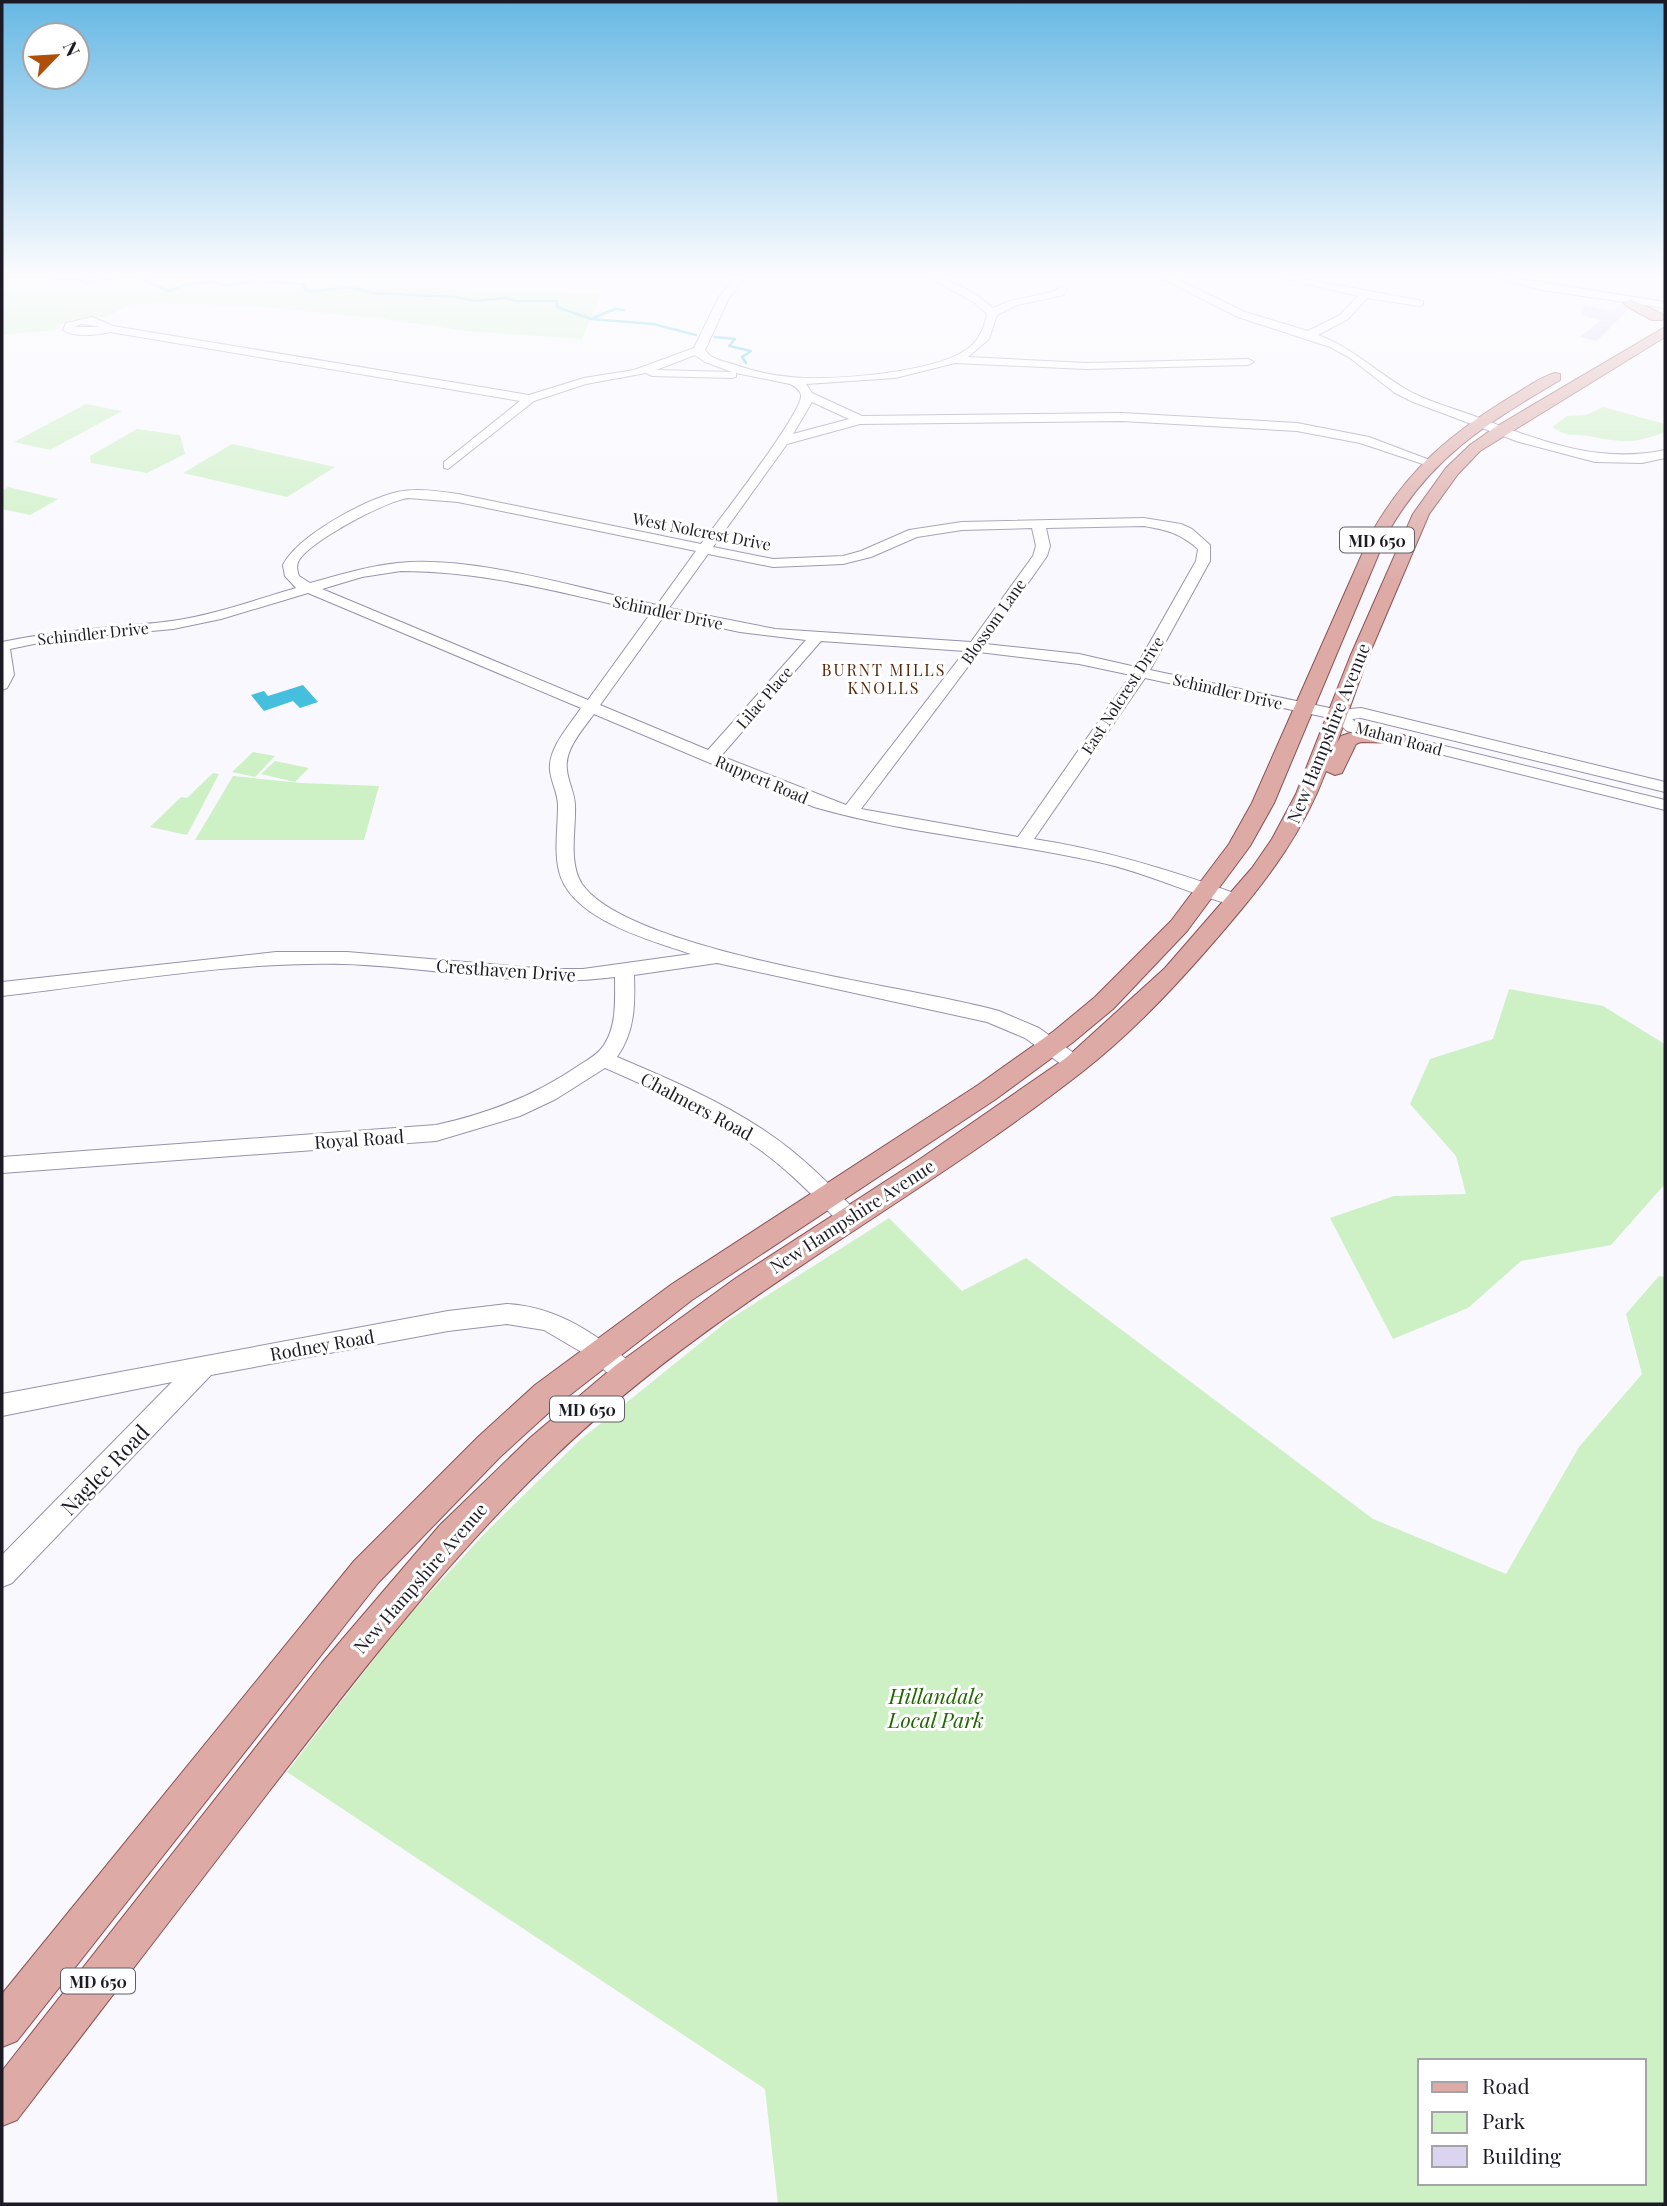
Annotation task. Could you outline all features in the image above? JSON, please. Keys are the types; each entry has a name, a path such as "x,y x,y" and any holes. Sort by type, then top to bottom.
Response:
{"main road":[{"name":"New Hampshire Avenue","path":"1063,1055 1104,1003 1145,964 1209,890 1238,846 1263,803 1390,511 1403,492 1429,463 1479,422 1548,381"},
{"name":"New Hampshire Avenue","path":"2,2105 335,1676 452,1536 542,1447 614,1363 682,1292 838,1207 930,1166 1063,1055 1174,974 1260,873 1283,840 1314,777 1359,657 1421,514 1452,471 1475,448 1583,381"},
{"path":"1314,777 1337,768 1348,740 1359,736 1404,735"},
{"name":"New Hampshire Avenue","path":"2,2026 366,1572 489,1447 546,1395 614,1363"}],"street":[{"path":"417,381 530,400"},
{"path":"448,464 530,400 584,381"},
{"path":"793,381 802,386 807,395 860,420"},
{"path":"1384,381 1409,396 1479,422 1574,445 1610,452 1642,451 1665,443"},
{"path":"718,957 615,920 572,883 568,865 567,802 557,764 563,749 591,706 783,441 806,402 807,395"},
{"path":"783,441 860,420 1122,417 1297,427 1353,436 1429,463"},
{"path":"1505,428 1578,454 1639,459 1665,454"},
{"name":"West Nolcrest Drive","path":"309,588 299,584 292,576 289,567 293,556 312,541 379,502 389,497 413,493 458,498 773,563 817,564 866,555 915,533 936,528 1144,522 1176,527 1200,541"},
{"name":"Blossom Lane","path":"849,812 976,647 1040,556 1043,547 1038,524"},
{"name":"East Nolcrest Drive","path":"1023,843 1141,672 1203,561 1205,548 1200,541"},
{"name":"Schindler Drive","path":"2,646 53,636 173,625 216,616 374,570 435,566 491,573 740,628 816,637 976,647 1079,659 1339,715"},
{"name":"Ruppert Road","path":"309,588 820,803 885,822 1126,862 1236,900"},
{"name":"Lilac Place","path":"711,757 816,637"},
{"path":"2,646 6,675 2,685"},
{"name":"Mahan Road","path":"1339,715 1353,728 1404,735 1665,787"},
{"name":"Mahan Road","path":"1404,735 1665,805"},
{"name":"Cresthaven Drive","path":"2,989 276,958 347,958 547,976 624,970 718,957 992,1016 1032,1033 1063,1055"},
{"name":"Royal Road","path":"2,1165 436,1133 478,1124 554,1093 613,1048 625,1017 624,970"},
{"name":"Chalmers Road","path":"602,1059 662,1084 749,1131 800,1170 838,1207"},
{"name":"Rodney Road","path":"2,1405 205,1365 472,1319 521,1315 553,1322 578,1335 614,1363"},
{"name":"Naglee Road","path":"2,1574 205,1365"}],"green space":[{"path":"86,404 122,411 50,450 14,442"},
{"path":"1603,407 1665,424 1665,432 1635,441 1619,441 1567,434 1552,427 1567,416 1586,415"},
{"path":"137,429 180,435 185,454 147,473 91,463 90,456"},
{"path":"232,444 335,467 287,497 183,473"},
{"path":"8,487 58,499 30,515 2,509 2,491"},
{"path":"253,752 275,756 255,777 232,772"},
{"path":"275,761 309,768 295,782 261,774"},
{"path":"213,773 219,774 187,835 150,827 181,797 187,798"},
{"path":"233,776 301,783 379,786 364,840 195,840"},
{"path":"1509,989 1603,1006 1663,1043 1665,1184 1611,1245 1521,1261 1468,1308 1393,1339 1330,1218 1394,1196 1466,1194 1456,1156 1410,1104 1430,1059 1493,1039"},
{"name":"Hillandale Local Park","path":"889,1218 962,1291 1026,1258 1373,1519 1506,1574 1579,1447 1642,1374 1626,1314 1659,1276 1665,1277 1665,2204 778,2204 765,2089 287,1772 401,1624 485,1533 580,1440 730,1319"}],"water":[{"path":"303,685 318,702 300,708 293,701 264,711 251,695 264,691 268,696"}],"district":[{"name":"BURNT MILLS KNOLLS","path":"884,678"}]}
